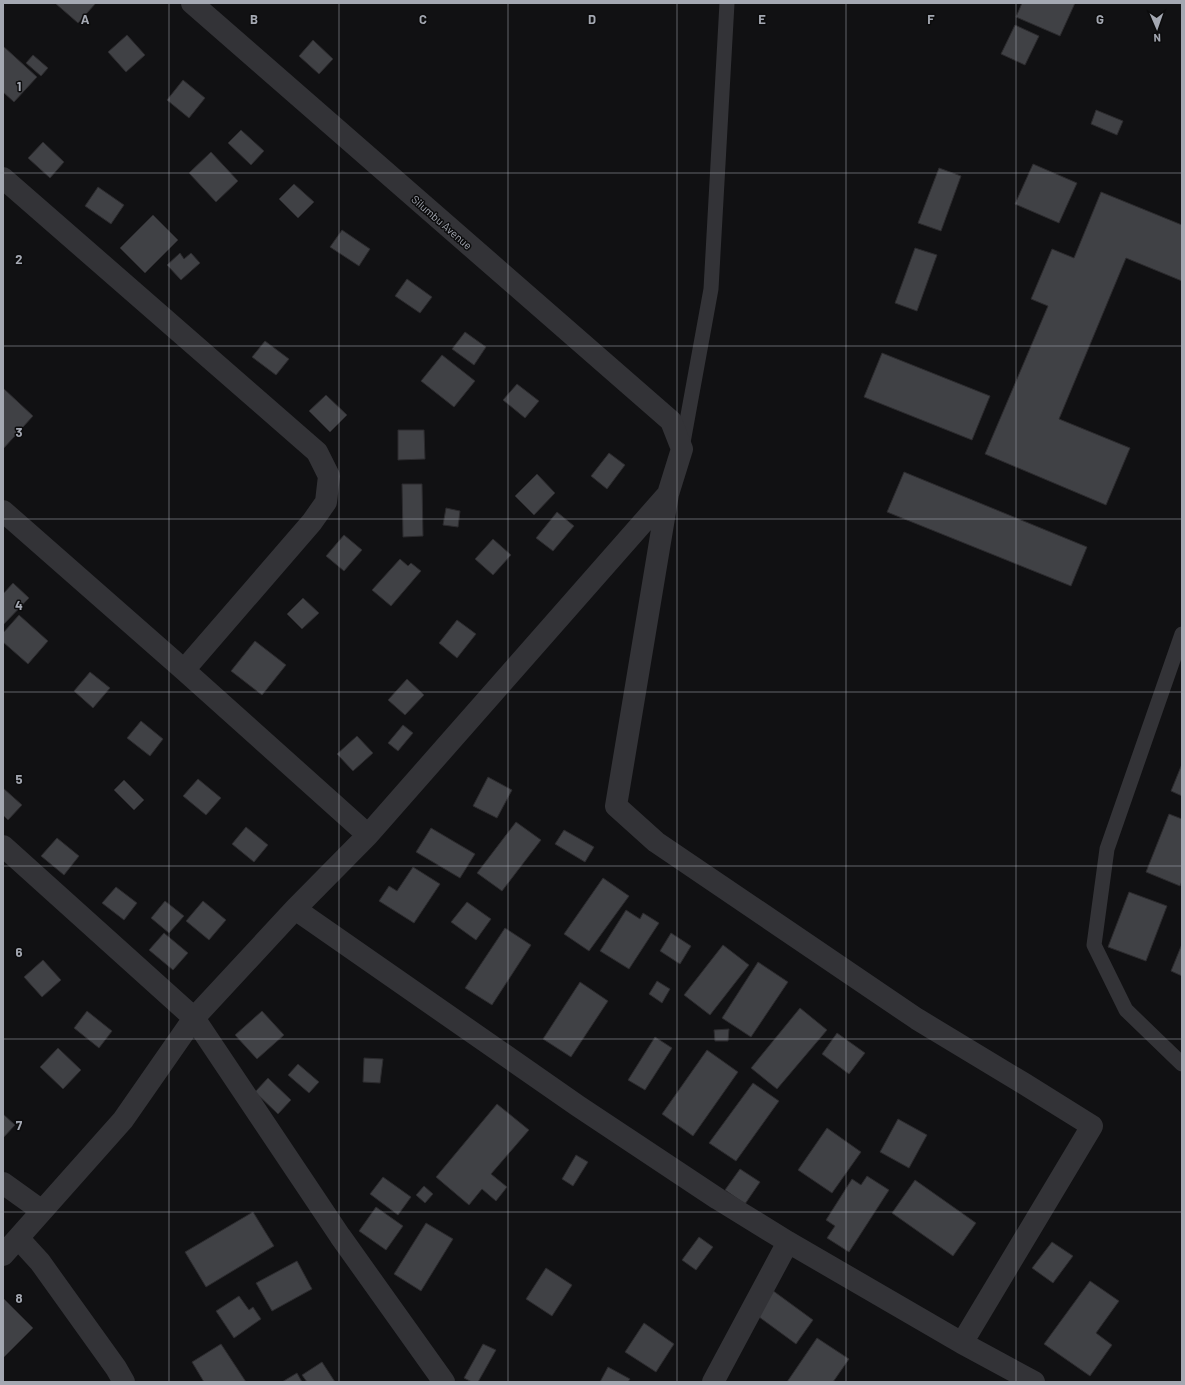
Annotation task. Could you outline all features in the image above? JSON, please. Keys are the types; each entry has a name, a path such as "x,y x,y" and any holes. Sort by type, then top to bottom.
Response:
{"street":[{"name":"Silumbu Avenue","path":"192,3 671,421 682,449"},
{"path":"3,178 317,452 329,476 326,502 312,522 184,670"},
{"path":"682,449 668,494 616,806 656,842 917,1019 1092,1126 962,1343"},
{"path":"3,1255 123,1120 194,1018 295,909 368,835 668,494"},
{"path":"3,511 184,670 368,835"},
{"path":"3,846 194,1018 340,1236 444,1382"},
{"path":"295,909 585,1111 718,1199 788,1242 962,1343 1034,1382"},
{"path":"3,1183 42,1210"},
{"path":"19,1238 40,1262 116,1368 124,1382"},
{"path":"713,1382 788,1242"}],"lane":[{"path":"682,449 711,289 727,3"},
{"path":"1182,634 1107,849 1094,945 1126,1010 1182,1064"}],"building":[{"path":"55,3 96,3 78,23"},
{"path":"1022,3 1075,3 1060,36 1016,17"},
{"path":"1015,25 1039,36 1025,65 1001,54"},
{"path":"127,35 145,55 126,72 108,52"},
{"path":"313,40 333,59 319,74 299,56"},
{"path":"3,46 37,77 14,102 3,92"},
{"path":"33,55 48,68 41,76 26,63"},
{"path":"183,80 205,98 189,118 167,100"},
{"path":"1096,110 1123,121 1117,135 1091,124"},
{"path":"241,130 264,151 251,165 228,143"},
{"path":"43,142 64,162 50,178 28,158"},
{"path":"211,152 238,181 216,202 189,173"},
{"path":"1033,164 1077,183 1059,223 1015,204"},
{"path":"939,168 961,176 941,231 918,223"},
{"path":"294,184 314,202 298,218 279,199"},
{"path":"98,187 124,205 111,224 85,206"},
{"path":"1101,192 1182,225 1182,281 1126,258 1059,419 1130,448 1106,505 985,454 1048,306 1031,299 1052,249 1074,258"},
{"path":"153,215 178,240 145,273 120,248"},
{"path":"342,230 370,249 359,266 330,247"},
{"path":"915,248 937,255 917,311 895,303"},
{"path":"180,253 184,259 191,253 200,263 181,280 167,265"},
{"path":"407,279 432,297 420,313 395,296"},
{"path":"465,332 486,347 474,365 452,349"},
{"path":"265,341 289,359 276,375 252,357"},
{"path":"882,353 990,396 972,440 864,397"},
{"path":"442,355 475,381 454,407 421,381"},
{"path":"517,384 539,401 525,418 503,400"},
{"path":"3,388 33,416 3,449"},
{"path":"326,395 347,415 330,432 309,411"},
{"path":"398,430 424,430 425,459 398,460"},
{"path":"609,453 625,465 607,489 591,476"},
{"path":"904,472 1087,547 1071,586 887,512"},
{"path":"537,474 555,493 534,515 515,496"},
{"path":"402,484 422,484 423,536 403,537"},
{"path":"446,508 460,511 458,527 443,525"},
{"path":"557,512 574,526 553,551 536,538"},
{"path":"344,535 362,550 344,571 326,556"},
{"path":"493,539 511,555 493,575 475,559"},
{"path":"400,559 408,566 411,563 421,571 391,606 372,590"},
{"path":"13,583 29,598 3,625 3,594"},
{"path":"303,598 319,613 302,629 287,614"},
{"path":"19,615 48,641 28,664 3,642 3,633"},
{"path":"457,620 476,634 457,658 439,643"},
{"path":"255,641 286,665 262,695 231,671"},
{"path":"90,672 110,688 93,708 74,691"},
{"path":"407,679 424,695 405,715 388,700"},
{"path":"141,721 163,739 150,756 127,738"},
{"path":"403,725 413,733 398,751 388,743"},
{"path":"357,736 373,753 353,771 337,754"},
{"path":"1182,764 1182,796 1171,791"},
{"path":"488,777 512,790 497,818 473,806"},
{"path":"198,779 221,798 206,815 183,796"},
{"path":"124,780 144,800 134,810 114,790"},
{"path":"3,788 22,805 8,820 3,815"},
{"path":"1169,814 1182,819 1182,881 1180,886 1146,872"},
{"path":"516,822 541,840 502,891 477,873"},
{"path":"246,827 268,845 254,862 232,844"},
{"path":"431,828 475,854 460,878 416,852"},
{"path":"564,830 594,847 585,862 555,844"},
{"path":"57,838 79,856 64,875 41,856"},
{"path":"413,867 440,884 414,923 379,901 389,886 397,891"},
{"path":"603,878 629,896 589,951 564,934"},
{"path":"116,887 137,903 124,920 102,903"},
{"path":"1129,892 1167,906 1146,961 1108,947"},
{"path":"165,901 184,916 169,933 151,918"},
{"path":"203,901 226,920 209,940 186,921"},
{"path":"467,902 491,919 476,940 451,922"},
{"path":"626,910 640,919 643,913 659,923 629,969 600,951"},
{"path":"505,928 531,945 492,1005 465,988"},
{"path":"164,933 188,953 173,970 149,950"},
{"path":"671,933 691,946 680,964 660,951"},
{"path":"1182,944 1182,976 1171,971"},
{"path":"723,945 749,965 710,1015 684,995"},
{"path":"43,960 61,980 42,997 24,977"},
{"path":"758,962 788,982 751,1037 722,1018"},
{"path":"657,981 670,989 662,1003 649,994"},
{"path":"580,982 608,1001 571,1057 543,1039"},
{"path":"800,1008 827,1030 777,1089 751,1068"},
{"path":"87,1011 112,1031 99,1048 74,1028"},
{"path":"262,1011 284,1035 257,1059 235,1035"},
{"path":"729,1029 728,1041 715,1041 714,1030"},
{"path":"837,1033 865,1053 849,1074 822,1054"},
{"path":"655,1037 672,1048 645,1090 628,1080"},
{"path":"58,1048 81,1070 63,1089 40,1067"},
{"path":"707,1050 738,1072 693,1136 662,1114"},
{"path":"364,1058 383,1059 380,1083 363,1082"},
{"path":"298,1064 319,1082 309,1093 288,1075"},
{"path":"268,1078 291,1100 278,1114 255,1092"},
{"path":"753,1083 779,1101 736,1161 709,1143"},
{"path":"497,1104 529,1130 491,1174 507,1187 496,1201 482,1189 469,1205 436,1177"},
{"path":"3,1114 15,1125 3,1138"},
{"path":"898,1119 927,1135 909,1168 880,1152"},
{"path":"827,1128 861,1152 832,1193 798,1170"},
{"path":"576,1155 588,1162 573,1186 562,1179"},
{"path":"740,1169 760,1182 745,1204 725,1190"},
{"path":"867,1176 889,1190 849,1252 827,1238 835,1226 826,1220 852,1179 861,1185"},
{"path":"383,1177 411,1197 398,1215 370,1194"},
{"path":"915,1180 976,1223 953,1256 892,1213"},
{"path":"424,1186 433,1194 425,1203 416,1195"},
{"path":"376,1207 403,1226 386,1250 359,1231"},
{"path":"253,1212 274,1246 206,1287 185,1252"},
{"path":"426,1223 453,1239 421,1291 394,1274"},
{"path":"699,1237 713,1247 696,1270 682,1260"},
{"path":"1052,1242 1073,1256 1053,1283 1032,1268"},
{"path":"297,1261 312,1289 272,1311 256,1283"},
{"path":"546,1268 572,1285 552,1316 526,1299"},
{"path":"1090,1281 1119,1301 1096,1333 1112,1345 1090,1376 1044,1344"},
{"path":"772,1290 813,1320 796,1344 755,1314"},
{"path":"239,1296 249,1310 253,1307 261,1319 234,1338 216,1311"},
{"path":"3,1298 33,1328 3,1358"},
{"path":"644,1323 674,1344 656,1372 625,1352"},
{"path":"817,1338 849,1359 833,1382 787,1382"},
{"path":"221,1344 246,1382 204,1382 192,1362"},
{"path":"483,1344 496,1350 478,1382 472,1382 464,1378"},
{"path":"322,1362 335,1382 307,1382 302,1375"},
{"path":"608,1367 630,1379 628,1382 600,1382"},
{"path":"297,1373 302,1382 282,1382"}]}
